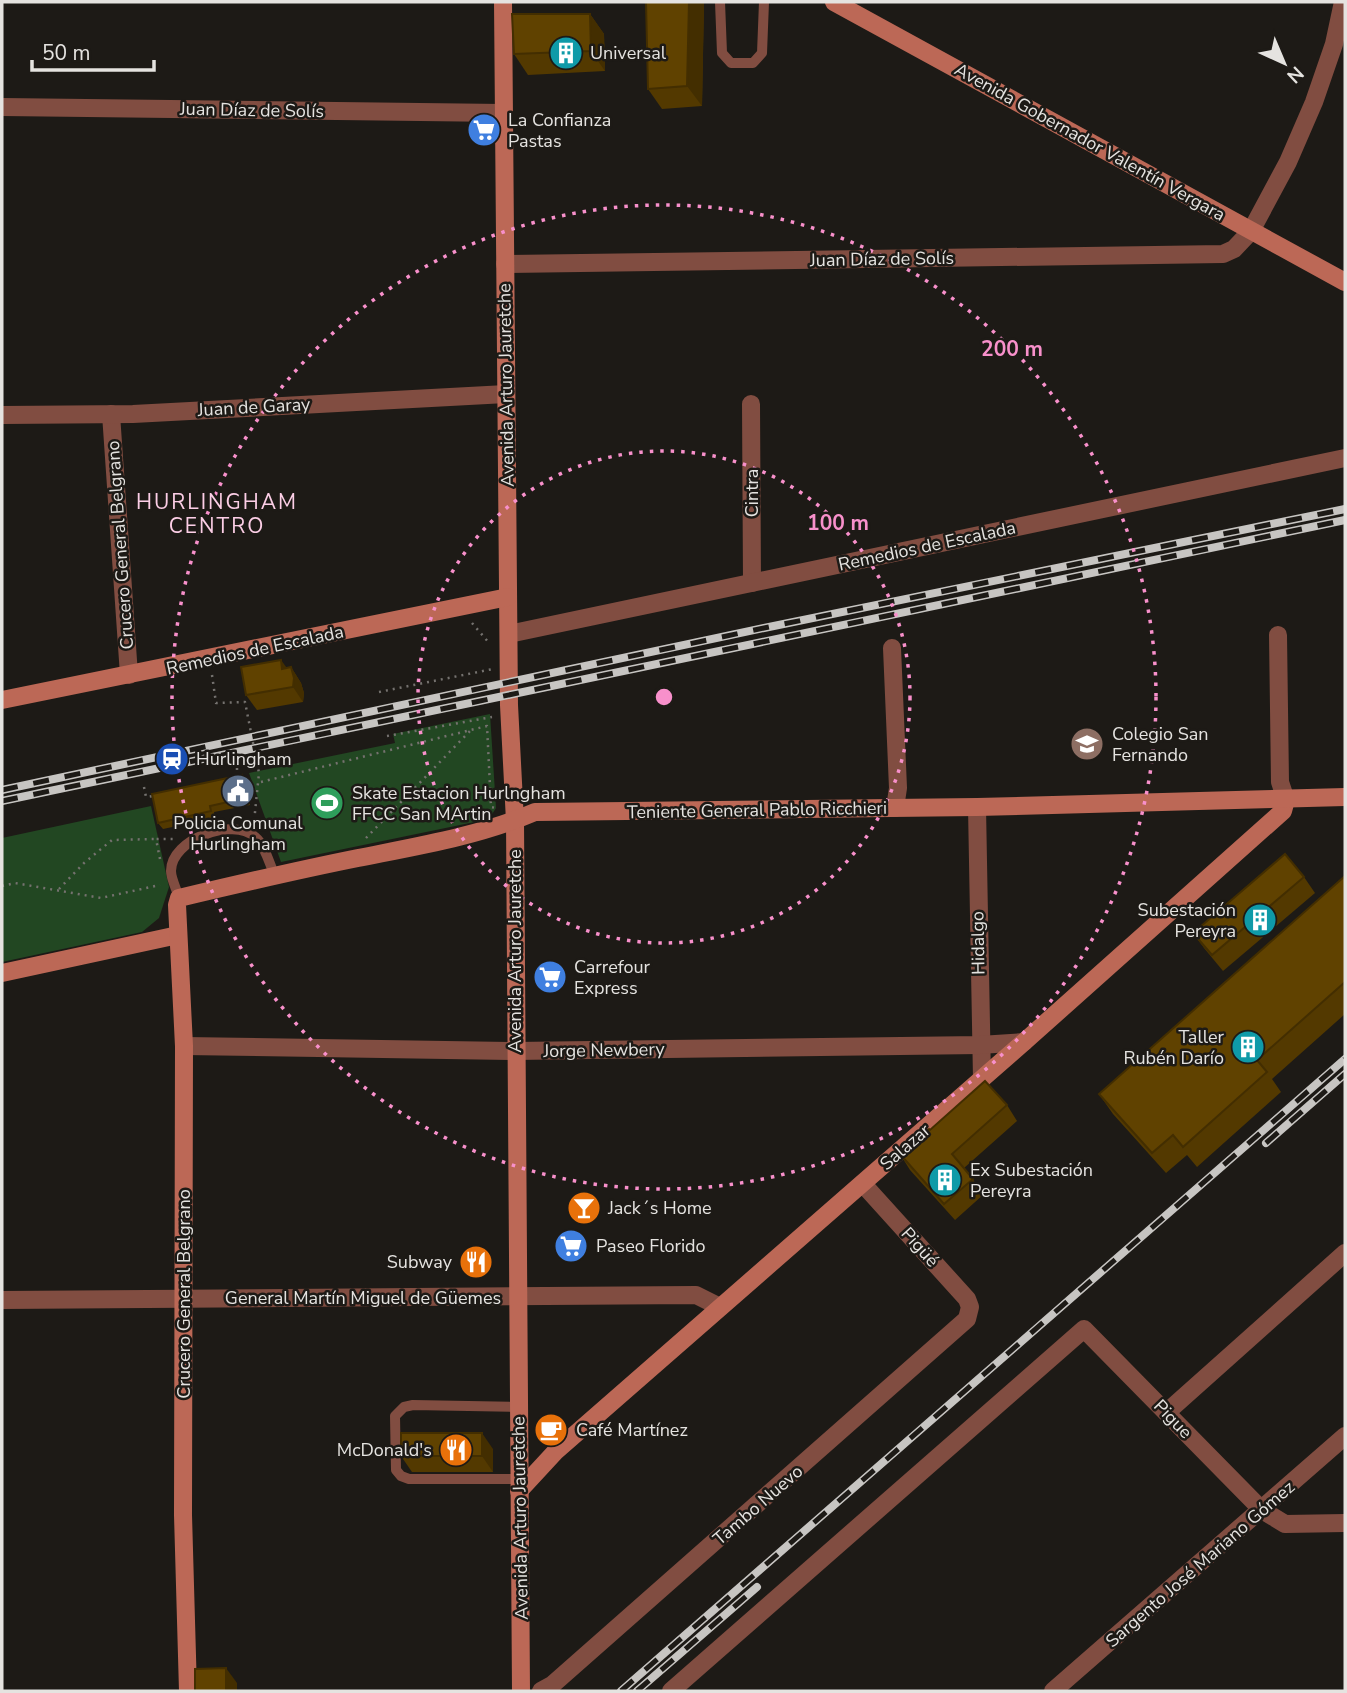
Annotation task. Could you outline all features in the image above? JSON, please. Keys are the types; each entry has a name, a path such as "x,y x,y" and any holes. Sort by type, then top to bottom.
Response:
{"street":[{"name":"Avenida Arturo Jauretche","path":"503,2 509,714 515,816 521,1691"},
{"name":"Avenida Gobernador Valentín Vergara","path":"834,2 1345,282"},
{"path":"1251,231 1289,162 1314,102 1334,44 1343,2"},
{"name":"Juan Díaz de Solís","path":"2,107 503,113"},
{"name":"Juan Díaz de Solís","path":"505,264 1223,254 1234,249 1251,231"},
{"name":"Juan de Garay","path":"2,415 111,414 506,394"},
{"name":"Cintra","path":"751,404 752,583"},
{"name":"Crucero General Belgrano","path":"111,414 129,676"},
{"name":"Remedios de Escalada","path":"509,634 1345,458"},
{"name":"Remedios de Escalada","path":"2,700 508,597"},
{"path":"1278,635 1280,782 1286,800"},
{"path":"892,648 898,788 895,808"},
{"name":"Teniente General Pablo Ricchieri","path":"179,898 454,839 515,816 535,812 977,807 1345,797"},
{"name":"Salazar","path":"519,1485 982,1080 1283,811 1286,800"},
{"name":"Hidalgo","path":"977,807 982,1080"},
{"name":"Crucero General Belgrano","path":"179,898 178,935 184,1046 183,1515 188,1691"},
{"path":"2,973 178,935"},
{"name":"Jorge Newbery","path":"184,1046 516,1051 980,1045 1024,1042"},
{"name":"Pigüé","path":"863,1184 967,1298 970,1314"},
{"path":"1167,1412 1345,1253"},
{"name":"General Martín Miguel de Güemes","path":"2,1300 696,1295 720,1307"},
{"name":"Tambo Nuevo","path":"541,1691 563,1676 952,1335 970,1314"},
{"name":"Pigue","path":"671,1691 1084,1329 1262,1510"},
{"name":"Sargento José Mariano Gómez","path":"1053,1691 1345,1436"},
{"path":"1262,1510 1285,1524 1345,1523"}],"lane":[{"path":"720,2 722,53 731,63 753,63 762,53 764,2"},
{"path":"179,898 171,871 175,856 195,838 225,829 253,834 275,876"},
{"path":"519,1407 413,1405 404,1407 395,1416 396,1470 401,1476 409,1479 519,1485"}],"path":[{"path":"379,692 509,666 467,617"},
{"path":"212,671 216,703 245,702 259,772 253,834"},
{"path":"387,736 509,714"},
{"path":"261,782 487,726 491,807 515,816"},
{"path":"344,861 471,730"},
{"path":"228,779 238,776 237,768"},
{"path":"144,787 146,797 159,794"},
{"path":"59,889 84,863 112,841 195,838"},
{"path":"156,839 161,862"},
{"path":"2,886 15,883 101,898 165,884"}],"green space":[{"path":"490,714 496,808 489,819 281,862 249,773 395,743 393,734"},
{"path":"151,806 169,887 159,918 142,932 2,962 2,838"}],"building":[{"path":"646,2 689,2 687,86 648,89"},
{"path":"512,14 590,14 591,51 514,54"},
{"path":"281,660 282,669 291,667 293,687 246,695 241,667"},
{"path":"242,775 246,798 210,806 211,811 158,823 152,794"},
{"path":"1285,854 1304,877 1212,955 1193,933"},
{"name":"Taller Rubén Darío","path":"1345,876 1345,982 1257,1060 1267,1072 1183,1147 1173,1135 1152,1153 1099,1094"},
{"path":"985,1081 1007,1105 952,1154 973,1179 944,1204 900,1154"},
{"path":"401,1433 482,1433 482,1456 401,1456"},
{"path":"226,1668 226,1691 195,1691 195,1669"}],"railway":[{"path":"2,790 764,628 1345,509"},
{"path":"2,801 1345,520"},
{"path":"621,1691 1345,1059"},
{"path":"1266,1143 1345,1074"},
{"path":"637,1691 757,1587"}],"place":[{"name":"Universal","path":"566,53"},
{"name":"La Confianza Pastas","path":"484,130"},
{"name":"Colegio San Fernando","path":"1087,744"},
{"name":"Hurlingham","path":"172,759"},
{"name":"Policia Comunal Hurlingham","path":"238,791"},
{"name":"Skate Estacion Hurlngham FFCC San MArtin","path":"327,803"},
{"name":"Subestación Pereyra","path":"1260,920"},
{"name":"Carrefour Express","path":"550,977"},
{"name":"Taller Rubén Darío","path":"1248,1047"},
{"name":"Ex Subestación Pereyra","path":"945,1180"},
{"name":"Jack´s Home","path":"584,1208"},
{"name":"Paseo Florido","path":"571,1246"},
{"name":"Subway","path":"476,1262"},
{"name":"Café Martínez","path":"551,1430"},
{"name":"McDonald's","path":"456,1450"}],"district":[{"name":"HURLINGHAM CENTRO","path":"217,514"}]}
